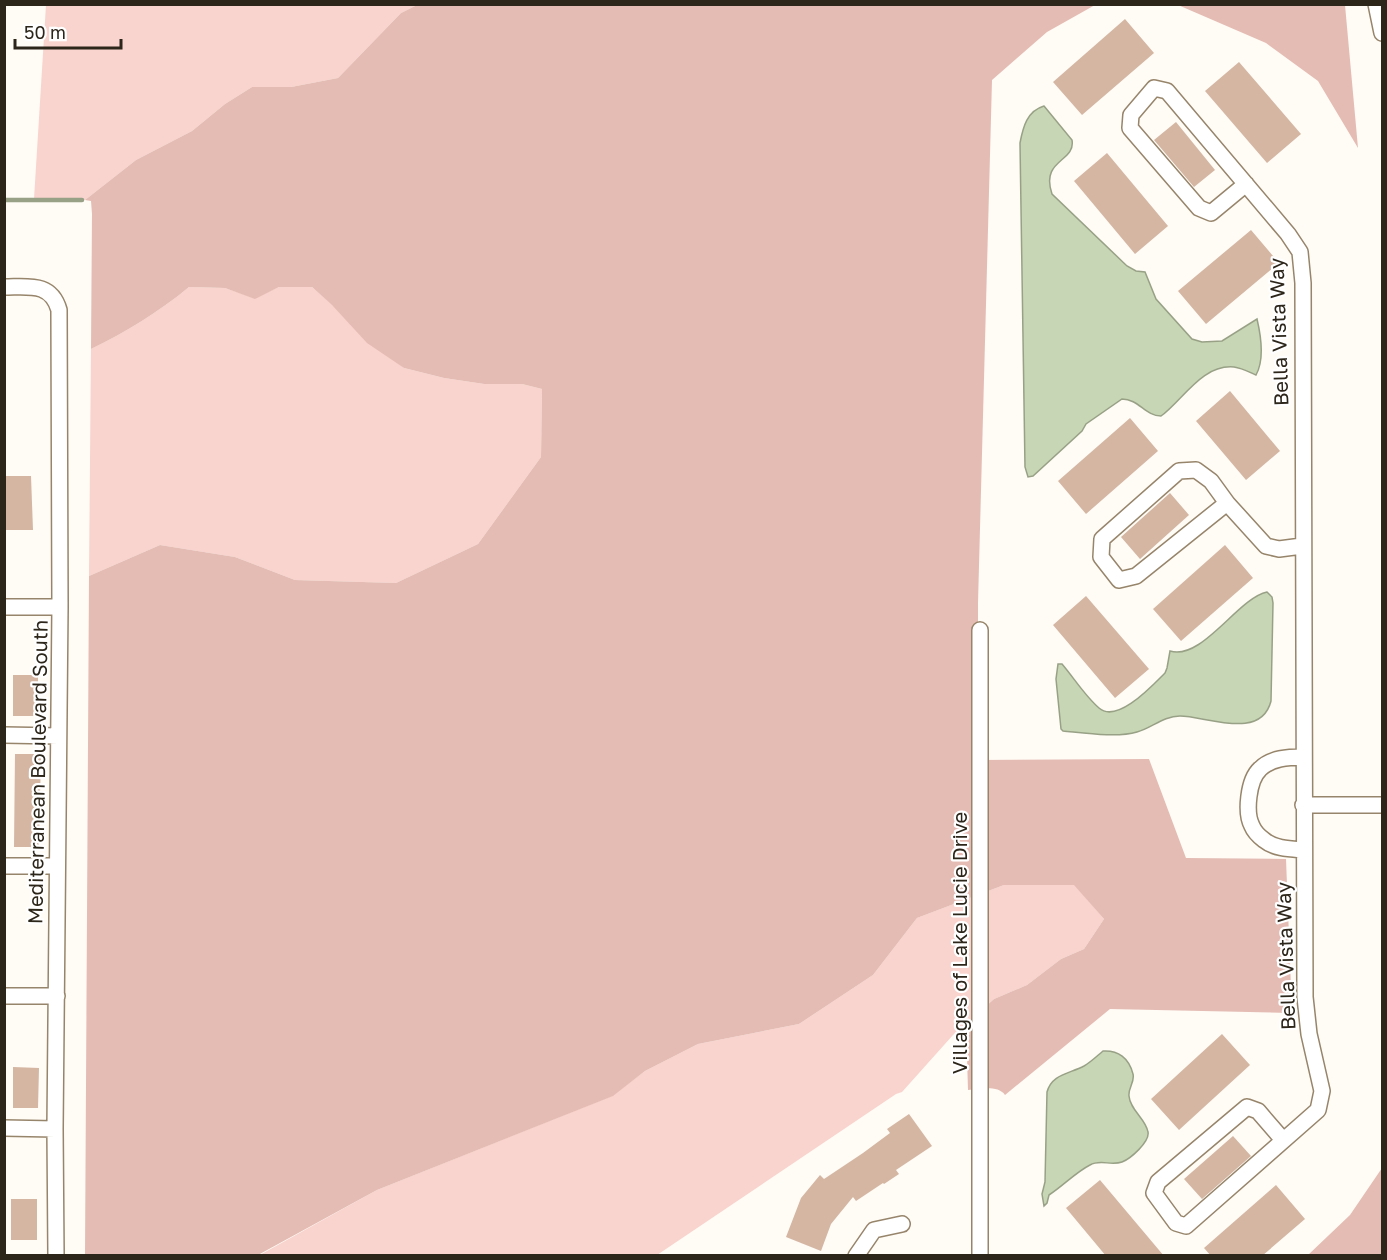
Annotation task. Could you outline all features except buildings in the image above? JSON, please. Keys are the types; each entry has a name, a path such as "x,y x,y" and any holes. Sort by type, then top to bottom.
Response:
{"street":[{"path":"1376,4 1383,33"},
{"name":"Bella Vista Way","path":"1246,184 1211,213 1199,208 1130,128 1131,115 1154,88 1167,91 1246,184 1288,234 1300,252 1305,997 1309,1034 1322,1091 1318,1110 1186,1226 1176,1223 1154,1193 1158,1182 1247,1107 1258,1111 1283,1140"},
{"name":"Mediterranean Boulevard South","path":"4,287 42,288 50,292 59,310 60,607 56,1256"},
{"path":"1227,502 1136,576 1119,580 1101,557 1102,539 1179,471 1196,470 1211,481 1266,546 1279,549 1302,546"},
{"path":"4,607 60,607"},
{"name":"Villages of Lake Lucie Drive","path":"980,630 980,1256"},
{"path":"4,735 58,736"},
{"path":"1303,757 1272,761 1258,770 1250,786 1248,806 1251,826 1265,842 1284,849 1304,849"},
{"path":"1304,805 1383,805"},
{"path":"4,866 57,867"},
{"path":"4,996 57,996"},
{"path":"4,1128 55,1129"},
{"path":"856,1256 874,1230 902,1224"}],"shaded area":[{"path":"46,5 417,5 401,13 338,78 291,87 252,87 225,104 192,131 136,160 85,200 34,199"},
{"path":"417,5 1095,5 1047,32 992,80 978,603 978,760 1149,759 1186,858 1286,859 1292,1013 1110,1009 1005,1095 993,1089 968,1090 966,1024 994,999 1027,985 1061,959 1084,949 1104,919 1074,885 1004,885 917,918 873,975 799,1024 698,1044 645,1071 613,1096 377,1190 258,1255 85,1256 89,576 160,545 235,557 295,580 396,583 478,544 541,457 542,389 522,384 484,384 444,378 404,368 367,343 312,287 279,287 255,299 225,288 189,287 142,321 91,349 92,214 91,201 85,200 136,160 192,131 225,104 252,87 291,87 338,78 401,13"},
{"path":"1178,5 1345,5 1358,148 1318,81 1266,43"},
{"path":"1044,106 1072,140 1069,153 1054,167 1051,174 1052,194 1127,266 1136,271 1145,272 1156,299 1192,339 1202,342 1222,341 1257,319 1261,340 1261,362 1256,375 1234,367 1212,371 1194,384 1161,416 1122,399 1086,424 1082,431 1033,476 1028,477 1025,467 1020,143 1024,126 1030,116 1038,108"},
{"path":"189,287 225,288 255,298 279,287 312,287 404,368 444,378 484,384 522,384 542,389 541,457 478,544 396,583 295,580 235,557 160,545 89,576 91,349 142,321"},
{"path":"1267,592 1272,597 1273,603 1271,701 1265,713 1256,720 1232,724 1180,716 1163,720 1137,732 1120,735 1081,733 1061,729 1056,679 1058,664 1062,664 1099,708 1106,712 1115,711 1134,701 1165,673 1170,651 1182,652 1195,647 1244,605"},
{"path":"1004,885 1075,885 1104,919 1084,949 1061,959 1027,985 994,999 953,1035 902,1092 657,1255 258,1256 377,1190 612,1096 645,1071 698,1044 799,1024 873,975 917,918"},
{"path":"1103,1051 1122,1056 1129,1064 1133,1077 1129,1093 1130,1101 1147,1127 1148,1136 1139,1150 1125,1160 1118,1163 1094,1163 1080,1171 1049,1195 1044,1206 1042,1194 1045,1182 1049,1086 1062,1075 1092,1061"},
{"path":"1382,1168 1382,1255 1308,1255 1350,1215"}],"waterway":[{"path":"4,200 82,200"}]}
